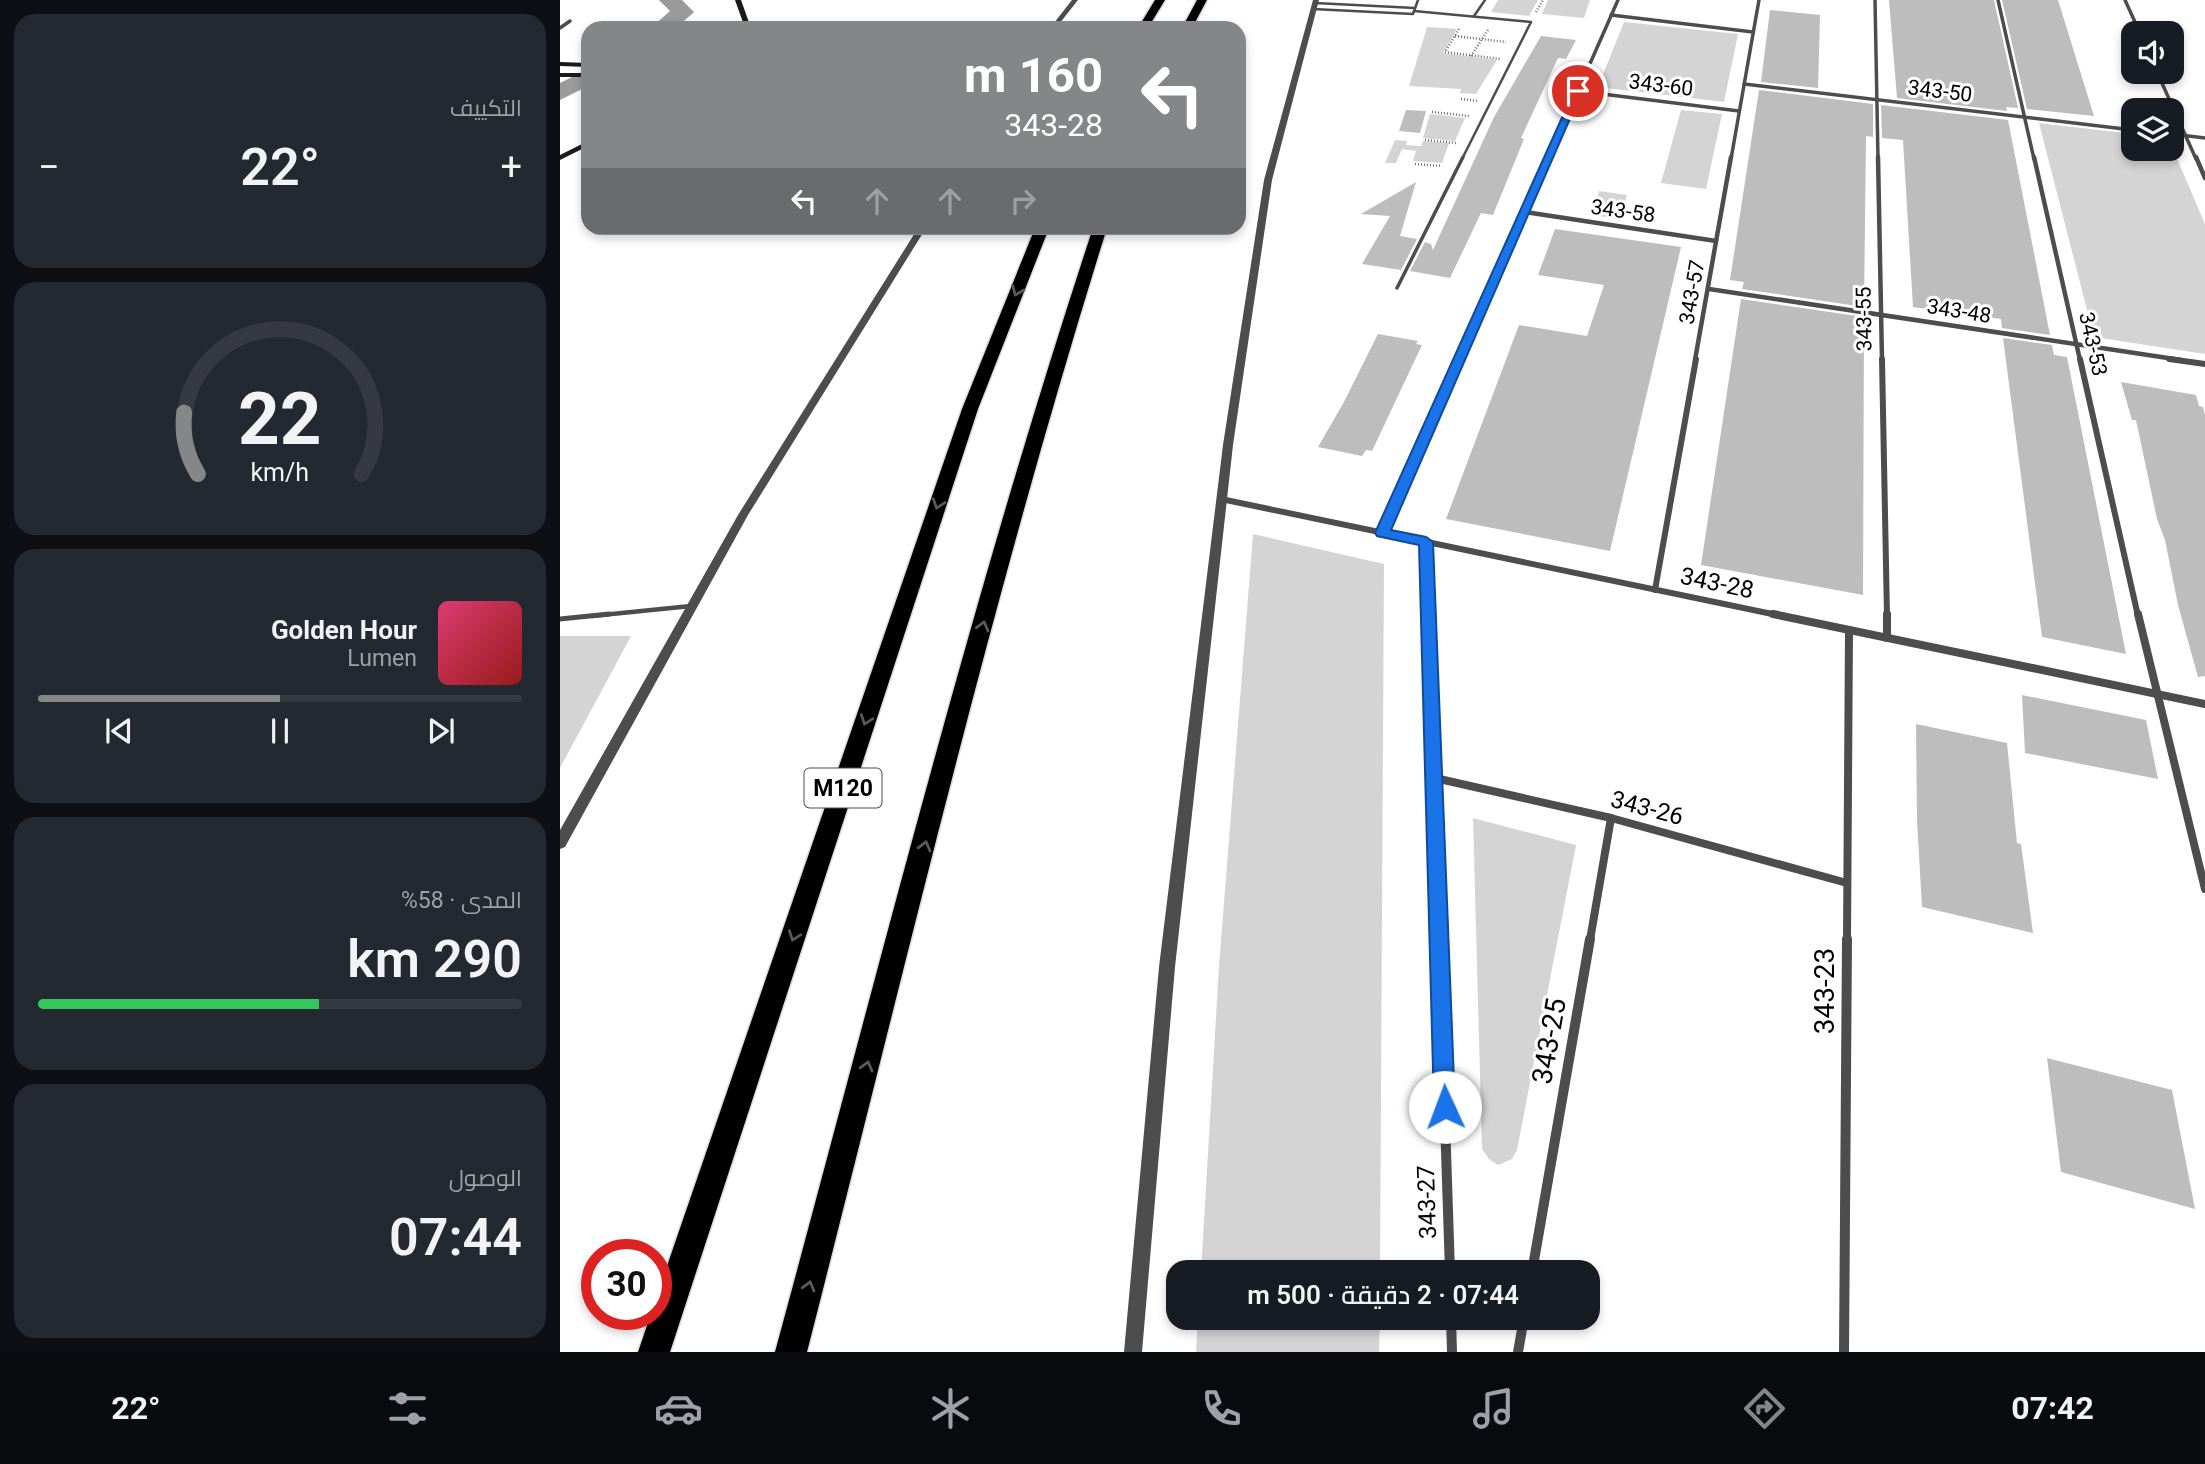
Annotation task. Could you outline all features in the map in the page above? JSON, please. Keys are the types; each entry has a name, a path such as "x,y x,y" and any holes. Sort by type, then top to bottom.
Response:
{"highway":[{"path":"1147,21 1160,0"},
{"path":"1191,21 1202,0"},
{"name":"M120","path":"653,1352 970,409 1039,235"},
{"path":"791,1352 1046,396 1098,235"}],"main road":[{"path":"738,0 746,21"},
{"path":"560,64 581,65"},
{"path":"560,75 581,75"},
{"path":"560,158 581,147"}],"street":[{"path":"1058,21 1075,0"},
{"path":"1382,533 1618,0"},
{"name":"343-57","path":"1655,590 1759,0"},
{"name":"343-55","path":"1875,0 1887,638"},
{"name":"343-53","path":"1998,0 2156,694 2205,889"},
{"path":"2125,0 2135,21"},
{"path":"1133,1352 1167,967 1221,499 1268,180 1314,4"},
{"path":"1611,15 1753,32"},
{"path":"560,21 570,22 560,28"},
{"name":"343-50","path":"1744,84 2121,129"},
{"path":"2162,84 2205,178"},
{"name":"343-60","path":"1578,91 1739,111"},
{"path":"2186,136 2205,138"},
{"name":"343-58","path":"1525,212 1716,241"},
{"path":"560,844 743,515 918,235"},
{"name":"343-48","path":"1709,289 2205,364"},
{"name":"343-28","path":"1221,499 2205,704"},
{"name":"343-27","path":"1426,542 1450,1260"},
{"name":"343-23","path":"1844,1352 1849,630"},
{"name":"343-26","path":"1435,778 1611,818 1847,883"},
{"name":"343-25","path":"1534,1260 1611,818"},
{"path":"1451,1330 1452,1352"},
{"path":"1518,1352 1522,1330"}],"lane":[{"path":"1414,11 1418,0"},
{"path":"1475,16 1485,0"},
{"path":"1314,4 1414,11"},
{"path":"1314,4 1531,22 1397,288"},
{"path":"560,619 691,606"}],"path":[{"path":"1467,16 1445,52 1512,61"},
{"path":"1471,56 1495,18"},
{"path":"1455,36 1521,43"},
{"path":"1432,113 1483,117"},
{"path":"1425,140 1470,144"},
{"path":"1415,164 1458,168"}],"shaded area":[{"path":"1498,0 1538,0 1529,16 1491,12"},
{"path":"1548,0 1590,0 1584,18 1542,14"},
{"path":"1624,22 1738,34 1724,102 1598,87"},
{"path":"1427,27 1457,29 1443,53 1497,60 1476,94 1460,93 1461,89 1409,86"},
{"path":"1681,110 1722,114 1706,189 1661,183"},
{"path":"1430,114 1465,118 1455,141 1423,138"},
{"path":"2039,123 2121,133 2121,161 2178,161 2205,224 2205,354 2094,337"},
{"path":"1395,140 1407,141 1406,145 1421,146 1423,141 1449,143 1442,163 1413,161 1416,151 1402,149 1396,163 1385,163"},
{"path":"1599,191 1627,195 1620,219 1591,215"},
{"path":"1253,534 1384,564 1380,1260 1202,1260 1219,966"},
{"path":"560,636 631,636 560,768"},
{"path":"1473,818 1576,845 1517,1150 1512,1159 1498,1165 1489,1159 1482,1149"},
{"path":"1197,1330 1380,1330 1379,1352 1196,1352"}],"building":[{"path":"1889,0 1994,0 2018,108 2006,107 2007,111 1897,98"},
{"path":"2002,0 2058,0 2094,116 2027,109"},
{"path":"1770,10 1820,15 1818,88 1761,82"},
{"path":"1541,36 1576,40 1566,59 1558,58 1521,138 1524,139 1493,215 1481,213 1450,278 1410,271 1425,242 1431,244 1433,250 1494,117"},
{"path":"1759,90 1873,104 1873,137 1866,136 1864,307 1742,289 1744,282 1730,280"},
{"path":"1881,105 2008,120 2050,335 2002,328 2001,319 1913,307 1903,140 1882,138"},
{"path":"1406,110 1426,111 1420,133 1399,131"},
{"path":"1416,182 1400,236 1417,239 1401,270 1362,264 1390,216 1361,214"},
{"path":"1555,229 1681,247 1610,551 1446,519 1519,325 1587,336 1604,285 1538,275"},
{"path":"1741,299 1864,317 1863,595 1701,565"},
{"path":"1378,334 1418,341 1416,344 1422,345 1372,451 1366,450 1362,456 1318,447 1344,402"},
{"path":"2003,338 2052,345 2054,355 2067,357 2126,654 2042,637"},
{"path":"2121,382 2196,395 2199,406 2203,407 2205,676 2198,677 2178,605 2165,540 2157,519 2136,420 2132,420"},
{"path":"2022,695 2146,720 2158,779 2025,753"},
{"path":"1916,724 2007,743 2017,843 2021,844 2033,933 1922,907 1917,820"},
{"path":"2047,1058 2172,1090 2195,1209 2061,1172"}],"waterway":[{"path":"670,0 683,12 671,21"},
{"path":"560,93 581,80"}],"route":[{"path":"1445,1107 1426,542 1382,533 1578,91"}]}
